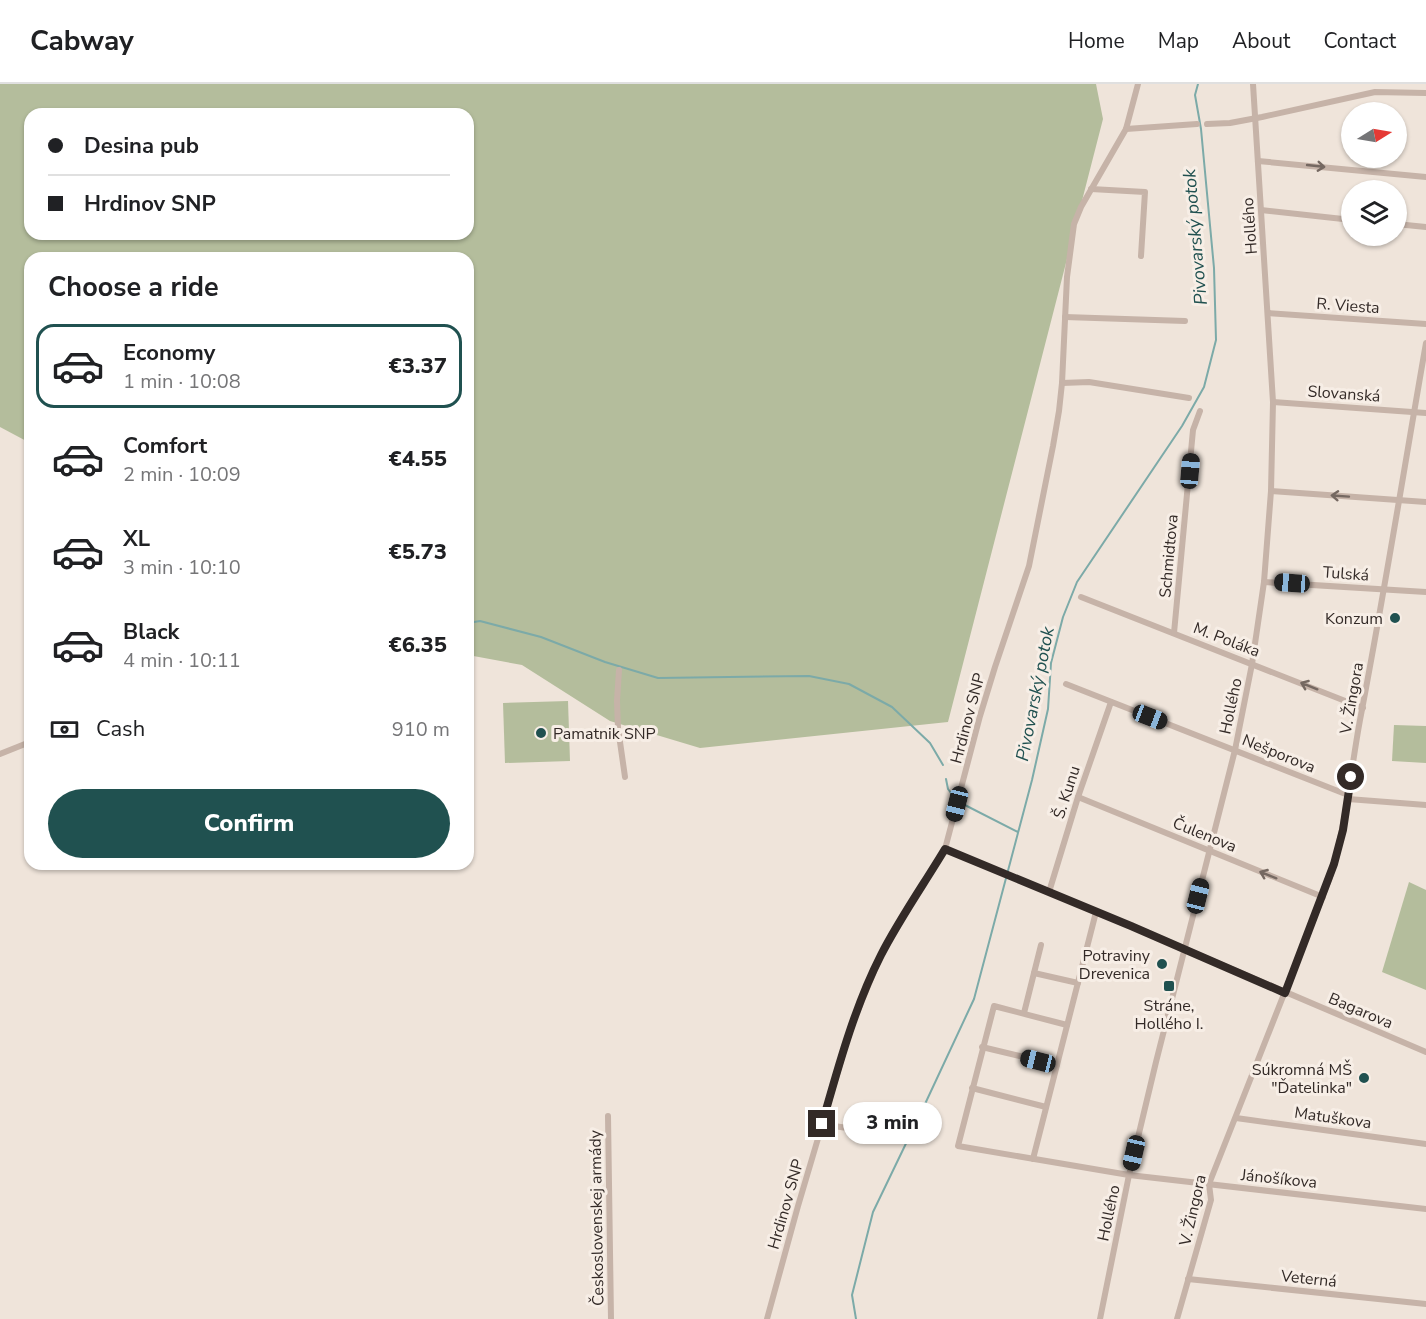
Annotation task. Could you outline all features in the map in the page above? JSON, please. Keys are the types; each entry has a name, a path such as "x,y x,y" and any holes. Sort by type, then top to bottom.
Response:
{"street":[{"name":"Hrdinov SNP","path":"767,1319 851,1027 892,934 945,849 992,677 1029,566 1053,446 1062,383 1067,277 1074,224 1081,207 1126,129 1138,84"},
{"name":"Hollého","path":"1100,1319 1129,1175 1235,750 1252,664 1264,582 1271,491 1273,402 1253,84"},
{"path":"1207,124 1230,123 1375,92 1426,93"},
{"path":"1126,129 1197,124"},
{"path":"1258,161 1426,177"},
{"path":"1091,189 1145,192 1141,256"},
{"path":"1261,210 1341,219"},
{"path":"1407,225 1426,227"},
{"name":"R. Viesta","path":"1268,313 1426,324"},
{"path":"1065,317 1185,321"},
{"name":"V. Žingora","path":"1177,1319 1211,1200 1209,1184 1323,897 1338,849 1426,343"},
{"path":"1062,383 1089,382 1189,398"},
{"name":"Slovanská","path":"1273,402 1426,413"},
{"name":"Schmidtova","path":"1174,633 1193,430 1200,411"},
{"path":"1271,491 1426,502"},
{"name":"Tulská","path":"1264,582 1426,592"},
{"name":"M. Poláka","path":"1081,597 1363,708"},
{"path":"619,670 618,719 625,777"},
{"name":"Nešporova","path":"1066,684 1348,797 1426,805"},
{"name":"Š. Kunu","path":"1049,892 1078,797 1111,702"},
{"path":"0,754 24,744"},
{"name":"Čulenova","path":"1078,797 1323,897"},
{"name":"Bagarova","path":"945,849 1426,1052"},
{"path":"1033,1159 1096,912"},
{"path":"1024,1013 1041,945"},
{"path":"1034,973 1078,983"},
{"path":"1046,1107 972,1088 982,1047 993,1006 1067,1025"},
{"path":"982,1047 1057,1065"},
{"name":"Jánošíkova","path":"972,1088 958,1146 1129,1175 1426,1209"},
{"name":"Československej armády","path":"608,1116 611,1319"},
{"name":"Matuškova","path":"1236,1118 1426,1144"},
{"path":"822,1124 890,1135 904,1133"},
{"name":"Veterná","path":"1188,1279 1426,1304"}],"green space":[{"path":"0,84 1096,84 1103,119 948,722 700,748 610,721 522,665 474,656 474,252 24,252 24,440 0,427"},
{"path":"568,701 570,761 505,763 503,703"},
{"path":"1394,725 1426,726 1426,763 1392,761"},
{"path":"1409,882 1426,890 1426,990 1382,972"}],"waterway":[{"name":"Pivovarský potok","path":"856,1319 852,1295 873,1212 974,999 1032,780 1048,709 1051,663 1063,617 1077,582 1182,426 1204,387 1216,340 1214,268 1201,129 1195,95 1198,84"},
{"path":"474,622 480,621 541,637 605,662 658,678 809,676 849,684 892,707 930,743 943,765"},
{"path":"946,779 948,789 957,801 1018,832"}],"place":[{"name":"Konzum","path":"1395,618"},
{"name":"Pamatnik SNP","path":"541,733"},
{"name":"Potraviny Drevenica","path":"1162,964"},
{"name":"Stráne, Hollého I.","path":"1169,986"},
{"name":"Súkromná MŠ \"Ďatelinka\"","path":"1364,1078"}],"route":[{"path":"822,1124 851,1027 880,957 945,849 1285,993 1334,864 1343,830 1351,777"}]}
